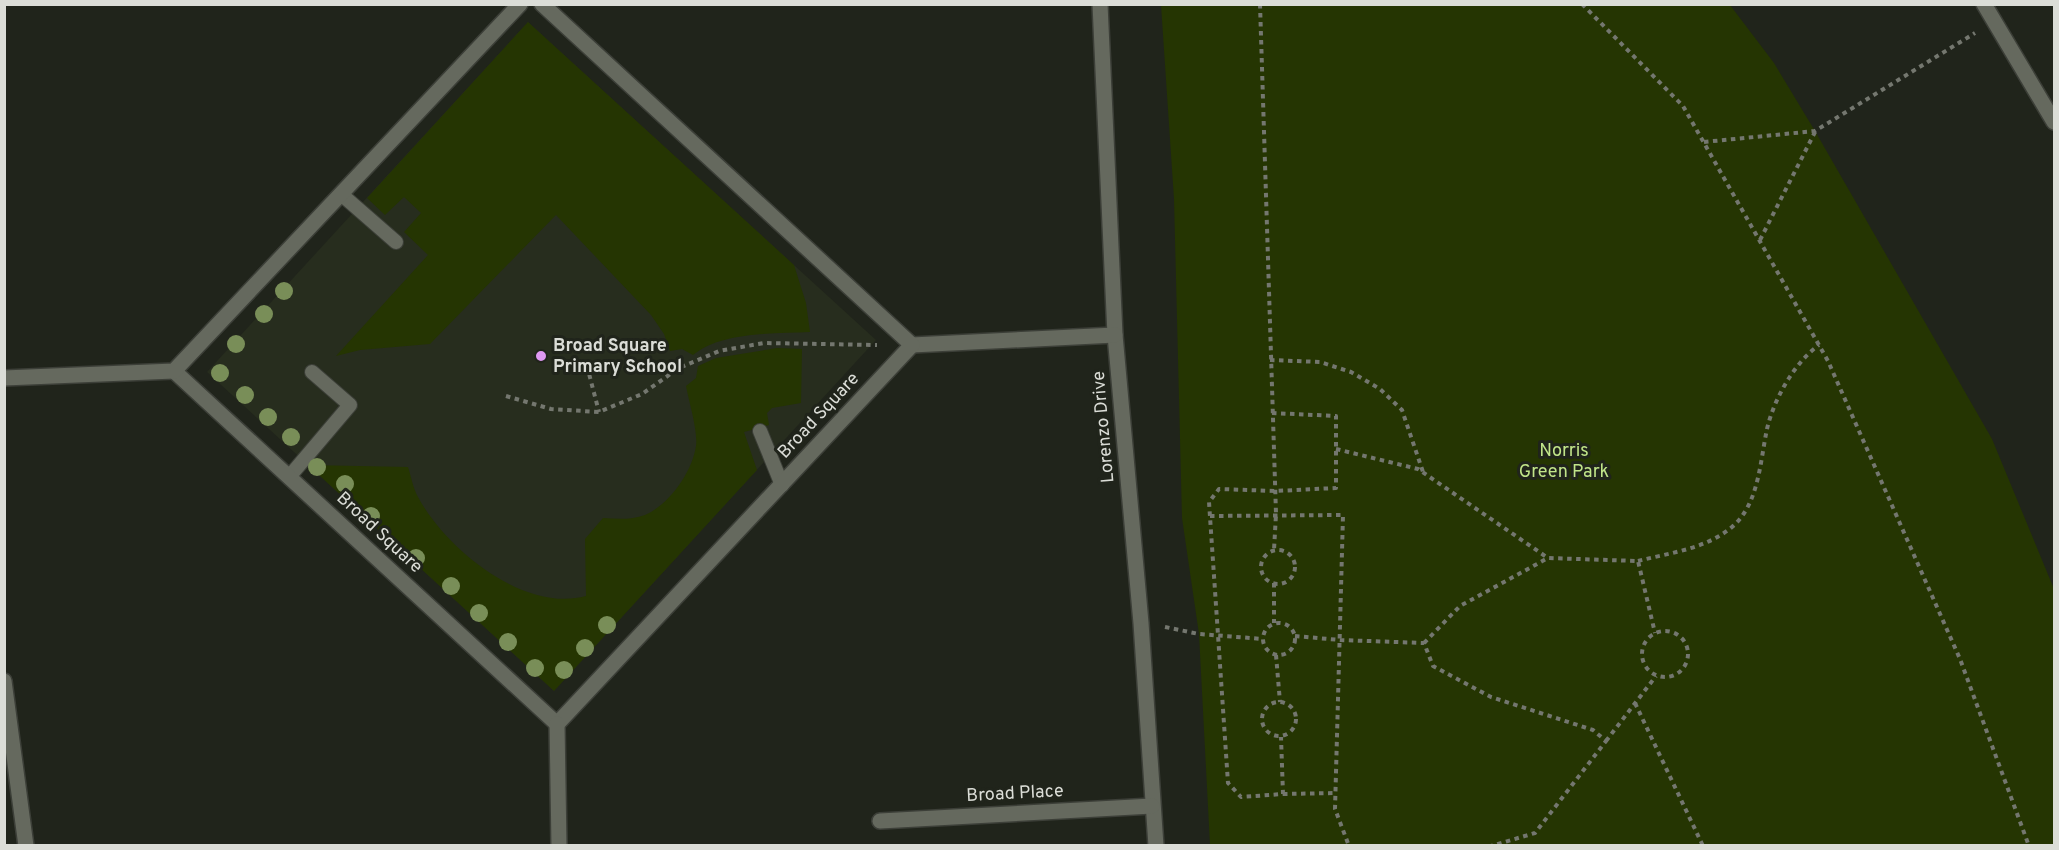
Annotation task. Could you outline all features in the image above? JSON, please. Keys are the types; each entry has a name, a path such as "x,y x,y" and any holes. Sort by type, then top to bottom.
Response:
{"street":[{"path":"4,378 174,372 520,4"},
{"path":"542,4 912,345 1115,335"},
{"name":"Lorenzo Drive","path":"1100,4 1115,335 1142,623 1156,846"},
{"path":"1984,4 2055,122"},
{"name":"Broad Square","path":"174,372 557,724 912,345"},
{"path":"4,681 26,846"},
{"path":"557,724 559,846"},
{"name":"Broad Place","path":"879,821 1152,806"}],"lane":[{"path":"341,194 396,242"},
{"path":"289,477 350,405 312,372"},
{"path":"760,430 782,485"}],"path":[{"path":"1260,4 1276,514 1275,550"},
{"path":"1582,4 1683,106 1818,345 1960,659 2029,846"},
{"path":"1704,142 1815,131 1995,21"},
{"path":"1760,240 1815,131"},
{"path":"506,396 551,409 598,412 642,394 679,368 719,351 764,344 912,345"},
{"path":"1295,636 1424,643 1460,606 1548,558 1638,561 1695,547 1732,527 1752,498 1768,427 1779,394 1810,351 1818,345"},
{"path":"1270,360 1320,362 1351,372 1380,389 1402,410 1423,472"},
{"path":"587,366 598,412"},
{"path":"1272,413 1336,416 1336,488 1219,489 1209,502 1227,783 1241,797 1335,793"},
{"path":"1336,449 1423,472 1548,558"},
{"path":"1210,516 1343,515 1335,809 1349,846"},
{"path":"1275,550 1290,554 1294,570 1285,582 1274,584 1264,578 1260,567 1264,556 1275,550"},
{"path":"1638,561 1655,633"},
{"path":"1274,584 1274,623"},
{"path":"1142,623 1219,635 1263,639"},
{"path":"1274,623 1290,626 1295,636 1290,651 1276,655 1267,650 1263,639 1266,629 1274,623"},
{"path":"1670,631 1677,634 1687,645 1689,653 1684,668 1679,673 1671,677 1656,676 1644,665 1642,658 1644,643 1655,633 1670,631"},
{"path":"1424,643 1433,666 1491,697 1593,730 1606,741"},
{"path":"1276,655 1280,702"},
{"path":"1491,846 1535,833 1656,676"},
{"path":"1280,702 1291,706 1296,716 1291,732 1281,737 1266,730 1262,720 1265,709 1280,702"},
{"path":"1635,703 1703,846"},
{"path":"1281,737 1283,794"}],"shaded area":[{"name":"Broad Square Primary School","path":"528,22 876,340 554,691 207,372"}],"green space":[{"name":"Norris Green Park","path":"1161,5 1730,5 1774,63 1992,439 2054,589 2054,845 1210,845 1199,634 1182,518 1174,199"},
{"path":"528,22 794,265 806,303 810,332 733,338 705,347 693,355 682,349 670,351 664,334 651,315 556,215 430,344 360,350 336,356 428,255 404,232 421,213 404,197 385,215 367,198"},
{"path":"777,348 802,349 801,403 772,408 767,413 769,425 744,432 757,470 554,691 308,465 408,467 416,493 431,517 447,537 467,556 489,572 513,586 538,595 562,599 586,596 585,539 603,518 635,518 654,510 671,495 690,466 696,440 686,386 696,378 698,366 716,358"}],"place":[{"name":"Broad Square Primary School","path":"541,356"}]}
